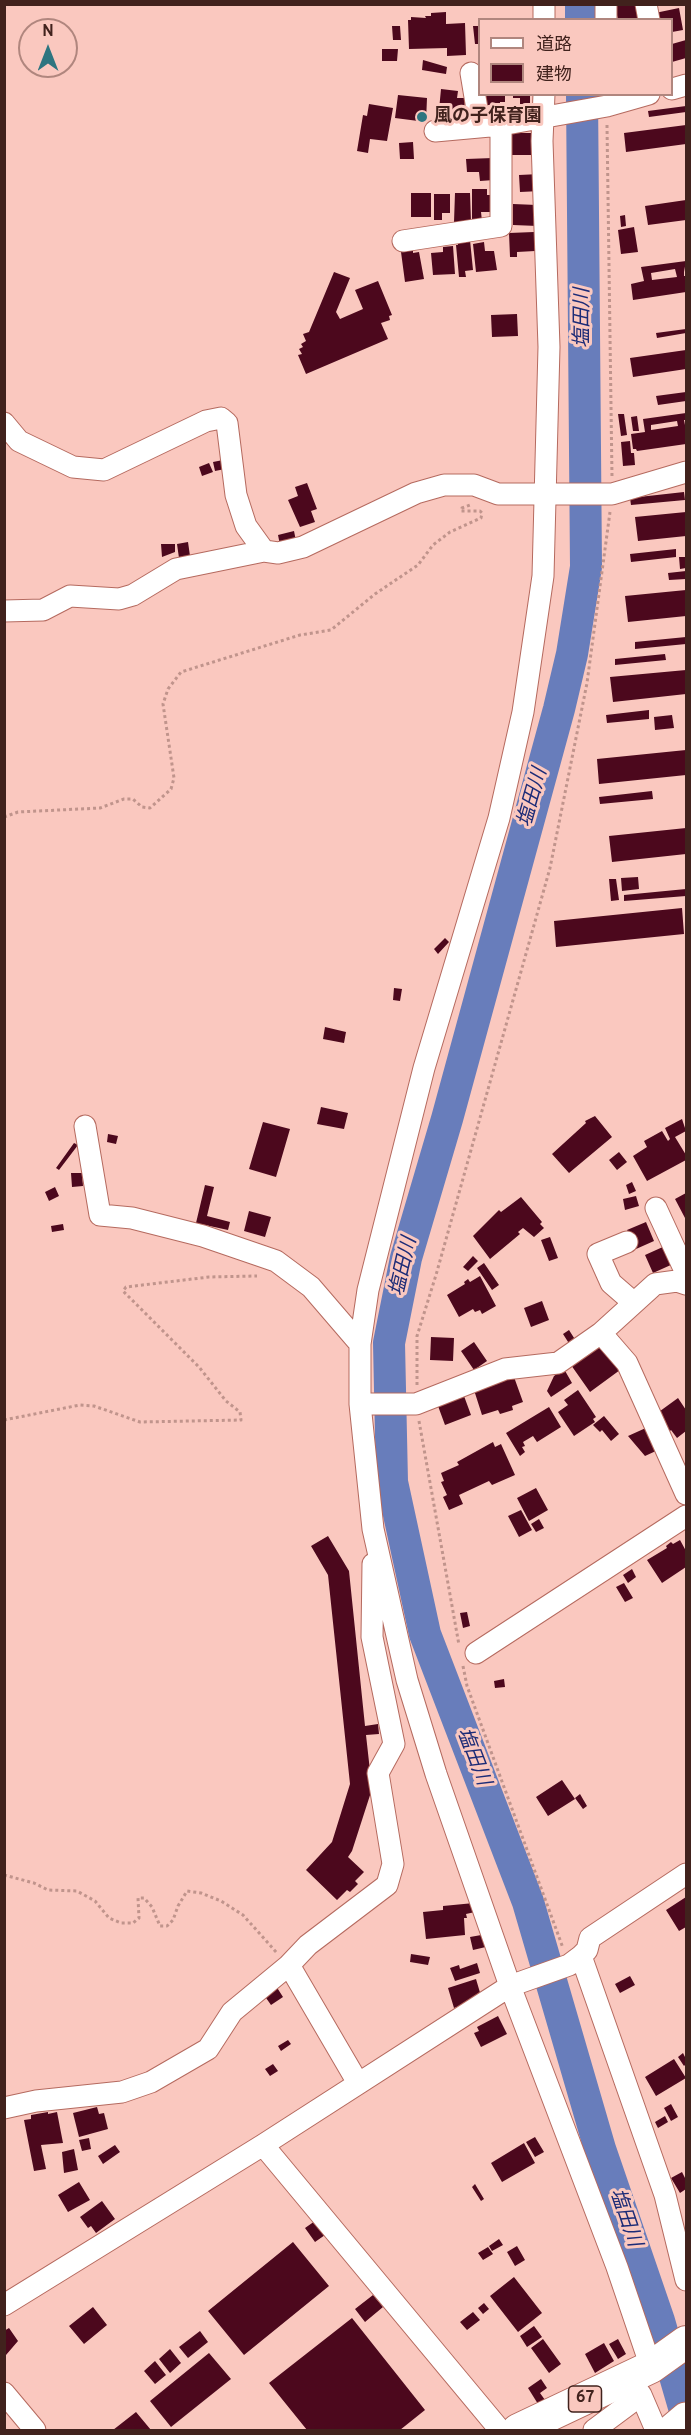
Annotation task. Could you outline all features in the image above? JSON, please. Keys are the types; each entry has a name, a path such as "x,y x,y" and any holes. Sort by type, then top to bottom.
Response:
{"highway":[{"path":"673,2430 687,2420"}],"main road":[{"name":"67","path":"518,2430 640,2380 687,2342"}],"street":[{"path":"471,73 478,92"},
{"path":"403,241 501,226 491,126 480,96"},
{"path":"4,2108 36,2101 122,2092 151,2082 208,2049 232,2012 289,1965 308,1945 387,1885 393,1864 378,1773 394,1744 372,1637 373,1529 360,1344 368,1290 424,1068 499,818 523,712 543,576 552,494 544,96"},
{"path":"435,131 491,126 543,117 607,100 635,96"},
{"path":"4,423 20,441 74,467 104,470 206,421 221,418 227,423 236,495 246,526 264,550"},
{"path":"4,611 43,610 70,596 119,599 133,595 176,569 264,550 278,553 303,546 416,493 444,485 474,485 498,494 612,494 687,472"},
{"path":"85,1126 100,1215 132,1218 203,1236 276,1261 312,1287 360,1344"},
{"path":"656,1208 687,1273"},
{"path":"627,1242 598,1254 611,1283 634,1303"},
{"path":"365,1404 416,1404 505,1369 558,1363 601,1333 655,1284 677,1281 687,1284"},
{"path":"601,1333 627,1364 687,1494"},
{"path":"465,1651 687,1516"},
{"path":"373,1529 407,1680 436,1774 617,2267 640,2380 656,2430"},
{"path":"4,2305 263,2145 512,1985 575,1960 587,1950 590,1938 687,1874"},
{"path":"575,1960 665,2195 687,2280"},
{"path":"289,1965 358,2083"},
{"path":"263,2145 500,2430"},
{"path":"594,2430 640,2380"},
{"path":"4,2393 35,2430"}],"path":[{"path":"575,1960 467,1686 465,1651 416,1404 417,1336 550,868 587,683 612,494 607,100"},
{"path":"4,816 18,812 100,808 124,799 133,799 142,807 150,808 171,789 174,778 163,704 168,689 181,672 300,635 331,630 375,594 418,565 433,545 450,532 481,518 480,511 461,511 462,508 479,502"},
{"path":"4,1420 80,1405 94,1406 140,1422 241,1420 240,1412 226,1401 199,1367 123,1291 126,1287 208,1277 267,1276"},
{"path":"4,1875 34,1883 48,1890 76,1891 95,1901 109,1918 121,1923 133,1923 139,1918 138,1898 144,1898 152,1907 160,1926 167,1926 173,1920 187,1891 201,1893 221,1901 243,1915 289,1965"}],"building":[{"path":"636,4 639,18 618,18 615,5"},
{"path":"679,8 683,30 673,32 673,18 656,18 655,13"},
{"path":"446,12 446,24 465,23 466,55 447,56 447,48 409,49 408,20 411,20 411,17 426,18 425,16 431,16 431,13"},
{"path":"392,26 400,26 401,40 393,40"},
{"path":"473,26 478,26 478,44 475,44"},
{"path":"686,40 686,58 673,62 673,44"},
{"path":"382,49 398,49 397,61 382,61"},
{"path":"423,60 447,67 446,74 422,70"},
{"path":"441,89 458,91 457,98 465,98 464,117 453,116 453,112 439,110"},
{"path":"398,95 427,98 426,122 395,118"},
{"path":"482,96 505,96 505,102 500,102 500,105 484,105"},
{"path":"513,96 530,96 530,108 520,110 520,98 513,98"},
{"path":"369,104 393,108 387,141 370,139 368,153 357,151 363,115 367,116"},
{"path":"686,106 686,112 649,117 648,111"},
{"path":"686,125 686,144 626,152 624,133"},
{"path":"512,133 534,133 534,155 512,155"},
{"path":"413,142 414,159 400,159 399,143"},
{"path":"493,158 494,180 480,181 479,172 467,172 466,159"},
{"path":"540,174 541,191 520,192 519,175"},
{"path":"472,189 487,189 487,195 496,195 497,212 481,212 482,221 472,222"},
{"path":"411,193 431,193 431,217 411,217"},
{"path":"455,193 470,193 471,222 454,222"},
{"path":"434,194 450,194 450,213 442,213 442,220 434,220"},
{"path":"686,200 686,220 648,225 645,206"},
{"path":"513,204 537,205 538,226 513,225"},
{"path":"625,215 626,226 621,227 620,216"},
{"path":"634,227 638,252 621,254 618,230"},
{"path":"534,232 535,251 517,252 517,257 510,257 509,233"},
{"path":"470,240 473,270 465,271 466,277 459,277 457,241"},
{"path":"484,242 485,251 494,251 497,270 476,272 473,244"},
{"path":"453,246 455,274 433,275 431,253 443,252 443,247"},
{"path":"413,250 413,253 419,252 424,279 405,282 401,252"},
{"path":"686,261 684,276 686,276 686,292 633,300 631,284 644,281 641,267","holes":["675,269 677,277 652,280 651,273"]},
{"path":"334,272 350,278 336,312 340,319 363,309 355,290 378,281 392,315 389,316 390,320 381,323 388,339 306,374 298,355 302,354 299,349 306,341 303,334 309,332"},
{"path":"517,314 518,336 492,337 491,315"},
{"path":"686,329 686,333 657,338 656,333"},
{"path":"686,350 686,369 633,377 630,358"},
{"path":"686,392 686,401 658,405 656,396"},
{"path":"686,413 686,420 684,420 686,444 637,451 633,449 631,434 645,432 643,419","holes":["677,421 678,426 651,430 651,425"]},
{"path":"618,414 624,414 627,435 621,436"},
{"path":"637,416 639,431 633,431 631,417"},
{"path":"630,441 635,465 623,466 621,442"},
{"path":"228,459 230,468 215,471 213,462"},
{"path":"209,463 213,472 202,476 199,467"},
{"path":"307,483 317,509 311,511 315,522 300,527 288,500 298,496 295,487"},
{"path":"684,492 685,500 631,505 630,498"},
{"path":"686,512 686,536 638,541 635,517"},
{"path":"294,531 296,541 280,545 278,535"},
{"path":"188,542 190,556 179,558 177,544"},
{"path":"161,544 175,544 175,552 162,557"},
{"path":"676,549 676,557 631,562 630,554"},
{"path":"679,557 686,557 686,568 680,569"},
{"path":"686,571 686,579 669,580 668,573"},
{"path":"686,590 686,616 628,622 625,596"},
{"path":"686,637 686,644 635,649 635,642"},
{"path":"665,654 666,660 615,665 615,659"},
{"path":"686,670 686,694 613,702 610,677"},
{"path":"649,710 649,719 607,723 606,715"},
{"path":"672,715 674,728 655,730 654,717"},
{"path":"686,750 686,775 599,784 597,759"},
{"path":"652,791 653,799 600,804 599,797"},
{"path":"686,828 686,854 612,862 609,836"},
{"path":"638,877 639,889 622,891 621,878"},
{"path":"609,879 616,879 619,900 611,901"},
{"path":"686,889 686,896 624,901 624,895"},
{"path":"682,908 684,934 556,947 554,921"},
{"path":"445,938 449,942 438,954 434,949"},
{"path":"394,988 402,989 400,1001 393,1000"},
{"path":"325,1027 346,1032 344,1043 323,1039"},
{"path":"321,1107 348,1113 344,1129 317,1124"},
{"path":"595,1116 612,1137 569,1173 552,1154 586,1123 585,1121"},
{"path":"682,1119 686,1131 675,1137 686,1155 686,1160 647,1181 633,1156 647,1147 644,1141 662,1131 668,1141 670,1139 665,1128"},
{"path":"263,1122 290,1129 276,1177 249,1169"},
{"path":"108,1134 118,1136 116,1144 107,1142"},
{"path":"74,1143 78,1145 59,1170 56,1168"},
{"path":"619,1152 627,1162 617,1170 609,1160"},
{"path":"71,1173 82,1173 83,1186 72,1187"},
{"path":"632,1182 636,1191 629,1194 626,1185"},
{"path":"205,1185 214,1187 207,1216 230,1222 228,1230 196,1223"},
{"path":"55,1187 59,1196 49,1201 45,1192"},
{"path":"686,1193 686,1217 685,1218 675,1199"},
{"path":"636,1196 639,1206 625,1210 623,1199"},
{"path":"521,1197 542,1222 540,1224 544,1228 534,1237 523,1228 518,1232 520,1234 490,1259 473,1236 499,1210 501,1212"},
{"path":"249,1211 271,1217 265,1237 244,1231"},
{"path":"646,1222 654,1241 636,1249 627,1230"},
{"path":"63,1224 64,1230 52,1232 51,1226"},
{"path":"550,1237 558,1258 549,1261 541,1240"},
{"path":"665,1246 673,1264 653,1273 645,1255"},
{"path":"473,1256 478,1261 468,1271 463,1267"},
{"path":"484,1263 499,1285 492,1290 477,1268"},
{"path":"480,1276 496,1306 482,1314 480,1310 475,1312 473,1309 459,1317 447,1295 465,1284 464,1282 468,1279 470,1282"},
{"path":"542,1301 549,1320 531,1327 524,1308"},
{"path":"569,1330 576,1341 570,1345 563,1334"},
{"path":"431,1337 454,1338 453,1361 430,1360"},
{"path":"474,1342 487,1361 474,1370 461,1351"},
{"path":"599,1345 620,1370 590,1392 571,1365"},
{"path":"564,1369 572,1383 551,1397 547,1391 554,1376"},
{"path":"514,1377 523,1402 512,1406 513,1410 500,1414 498,1410 482,1415 474,1390"},
{"path":"578,1390 596,1417 593,1419 595,1422 574,1436 558,1412 568,1405 564,1400"},
{"path":"464,1396 471,1415 445,1425 438,1406"},
{"path":"678,1398 686,1410 686,1431 677,1438 671,1430 669,1432 656,1414"},
{"path":"549,1407 561,1427 537,1442 533,1436 523,1442 525,1446 522,1447 525,1452 520,1456 506,1433"},
{"path":"604,1416 619,1434 611,1441 602,1430 600,1432 593,1425"},
{"path":"648,1427 658,1450 645,1456 628,1436"},
{"path":"493,1442 495,1447 501,1444 515,1475 492,1485 489,1481 459,1495 463,1504 449,1510 443,1497 447,1495 441,1482 444,1481 441,1473 459,1465 457,1462"},
{"path":"536,1488 548,1510 529,1521 517,1498"},
{"path":"521,1510 532,1530 519,1537 508,1516"},
{"path":"539,1519 544,1528 536,1532 531,1524"},
{"path":"328,1536 349,1571 365,1726 378,1724 379,1734 366,1735 372,1789 348,1857 364,1872 355,1881 358,1884 350,1892 347,1890 337,1900 306,1870 332,1842 350,1784 328,1575 311,1546"},
{"path":"680,1540 686,1551 686,1567 662,1583 647,1560 667,1548 666,1546 671,1542 673,1544"},
{"path":"632,1569 636,1577 628,1583 623,1575"},
{"path":"624,1583 633,1598 625,1602 616,1587"},
{"path":"467,1612 470,1626 463,1628 460,1613"},
{"path":"504,1679 505,1687 495,1688 494,1681"},
{"path":"562,1780 575,1799 548,1816 536,1797"},
{"path":"580,1794 587,1806 583,1809 575,1798"},
{"path":"686,1897 686,1927 679,1931 666,1910"},
{"path":"474,1903 475,1912 466,1914 467,1918 464,1918 465,1935 426,1939 423,1912 443,1910 443,1906"},
{"path":"487,1934 490,1946 473,1950 470,1937"},
{"path":"411,1954 430,1957 428,1965 410,1962"},
{"path":"477,1963 480,1973 455,1981 450,1968 459,1965 460,1969"},
{"path":"630,1976 635,1985 620,1993 615,1984"},
{"path":"476,1979 481,1996 477,2000 454,2008 448,1988"},
{"path":"276,1986 283,1997 271,2005 264,1995"},
{"path":"498,2016 507,2034 481,2047 474,2033 479,2031 477,2027"},
{"path":"288,2040 291,2044 281,2051 278,2046"},
{"path":"683,2053 686,2059 684,2066 678,2057"},
{"path":"674,2059 686,2078 656,2096 645,2077"},
{"path":"273,2064 278,2071 270,2076 265,2069"},
{"path":"671,2104 678,2117 671,2121 664,2108"},
{"path":"97,2107 99,2114 104,2113 108,2129 79,2137 73,2113"},
{"path":"48,2112 48,2114 57,2112 63,2143 41,2145 46,2169 34,2171 24,2120 31,2119 31,2115"},
{"path":"665,2116 668,2122 658,2128 655,2122"},
{"path":"535,2137 544,2152 535,2157 526,2142"},
{"path":"89,2138 91,2149 82,2151 79,2140"},
{"path":"524,2143 535,2163 502,2182 491,2163"},
{"path":"115,2145 120,2152 103,2164 98,2156"},
{"path":"74,2149 78,2170 64,2173 62,2152"},
{"path":"682,2172 686,2180 686,2189 680,2193 671,2178"},
{"path":"79,2182 90,2200 68,2212 58,2195"},
{"path":"475,2184 484,2199 481,2201 472,2187"},
{"path":"102,2201 115,2219 96,2233 91,2226 88,2228 80,2217"},
{"path":"315,2221 325,2235 315,2242 305,2228"},
{"path":"499,2239 503,2245 492,2251 489,2246"},
{"path":"293,2242 329,2286 244,2355 208,2311"},
{"path":"517,2246 525,2260 515,2266 507,2252"},
{"path":"488,2247 493,2254 483,2260 478,2253"},
{"path":"514,2277 542,2313 518,2332 490,2296"},
{"path":"373,2295 383,2307 365,2322 355,2309"},
{"path":"484,2303 489,2309 483,2314 478,2308"},
{"path":"93,2307 107,2325 84,2344 69,2326"},
{"path":"473,2312 480,2320 467,2330 460,2322"},
{"path":"352,2318 425,2410 400,2430 307,2430 269,2383"},
{"path":"534,2326 542,2337 527,2347 520,2336"},
{"path":"9,2328 18,2341 6,2355 4,2331"},
{"path":"200,2331 208,2342 188,2358 179,2347"},
{"path":"543,2339 561,2364 549,2373 531,2348"},
{"path":"618,2339 626,2354 618,2359 609,2344"},
{"path":"604,2343 614,2361 595,2373 585,2354"},
{"path":"170,2349 181,2363 170,2373 159,2359"},
{"path":"209,2353 231,2379 171,2427 150,2401"},
{"path":"155,2361 166,2375 155,2384 144,2371"},
{"path":"541,2379 547,2388 540,2393 545,2400 538,2404 528,2388"},
{"path":"136,2412 151,2430 113,2430"}],"waterway":[{"name":"塩田川","path":"581,4 581,18"},
{"name":"塩田川","path":"582,96 586,567 572,654 559,709 447,1119 406,1258 389,1343 392,1482 425,1634 528,1902 600,2149 659,2321 686,2414"}],"place":[{"name":"風の子保育園","path":"422,117"}]}
